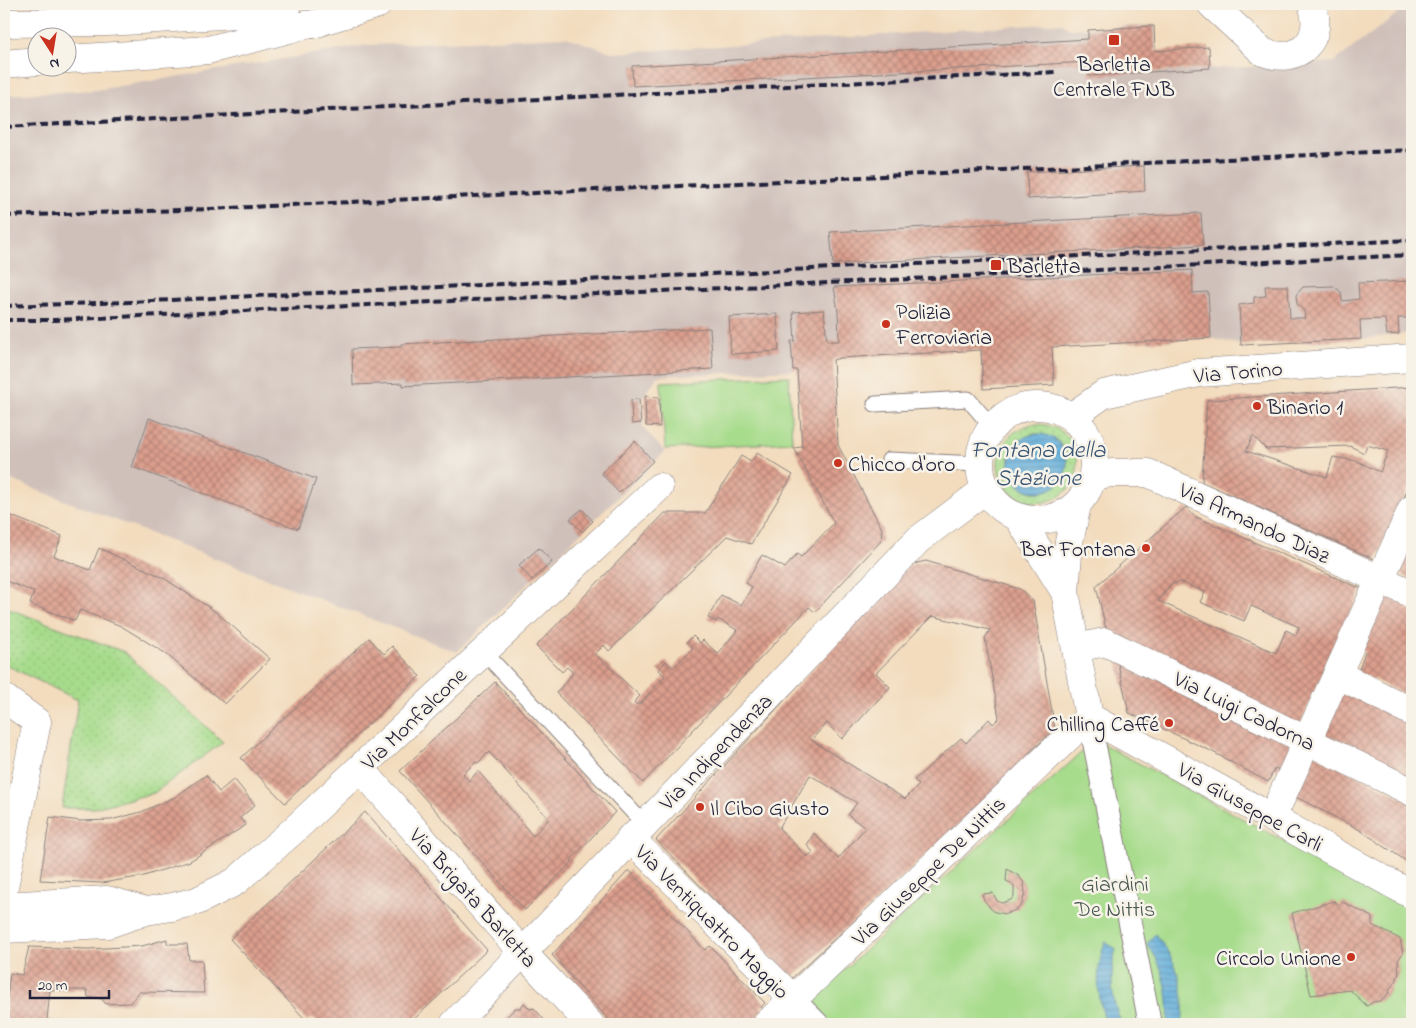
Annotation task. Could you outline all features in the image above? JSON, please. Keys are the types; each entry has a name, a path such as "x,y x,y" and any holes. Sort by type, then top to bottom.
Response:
{"street":[{"path":"4,23 108,22 308,12 354,12 378,4"},
{"path":"1211,4 1263,52 1285,57 1296,54 1305,48 1312,39 1316,27 1316,15 1312,4"},
{"path":"78,58 208,50 308,12"},
{"path":"4,64 28,62"},
{"name":"Via Torino","path":"1072,416 1104,394 1199,373 1412,358"},
{"path":"1039,406 1056,409 1072,416 1083,428 1091,443 1095,459 1094,476 1087,491 1077,505 1059,516 1039,520 1018,517 1005,511 994,501 982,476 983,444 992,427 1005,415 1021,408 1039,406"},
{"name":"Via Armando Diaz","path":"1094,476 1112,473 1148,473 1412,594"},
{"name":"Via Indipendenza","path":"454,1024 637,831 982,476"},
{"name":"Via Monfalcone","path":"4,929 108,924 146,911 172,908 197,901 235,882 295,829 659,487"},
{"path":"1077,505 1069,542 1065,592 1150,1024"},
{"path":"1272,818 1412,509"},
{"path":"1018,517 1065,592"},
{"name":"Via Luigi Cadorna","path":"1076,648 1105,642 1412,792"},
{"path":"1337,674 1412,712"},
{"path":"4,698 37,722 4,887"},
{"name":"Via Giuseppe Carli","path":"1089,717 1412,895"},
{"name":"Via Giuseppe De Nittis","path":"767,1024 1089,717"},
{"name":"Via Brigata Barletta","path":"360,768 523,953 590,1024"},
{"name":"Via Ventiquattro Maggio","path":"637,831 818,1024"},
{"name":"Via Monfalcone","path":"4,906 107,900 146,911"}],"lane":[{"path":"875,404 968,399 992,427"},
{"path":"890,460 982,476"},
{"path":"484,651 637,831"}],"shaded area":[{"path":"1412,4 1412,333 1361,339 1241,345 1211,338 1052,347 1054,385 983,389 980,350 798,362 797,370 658,376 642,398 643,428 665,452 457,652 4,477 4,95 96,90 368,45 566,37 614,53 1062,23 1070,29 1155,25 1157,72 1334,62"}],"green space":[{"path":"789,376 792,442 665,449 661,382"},
{"path":"1032,424 1042,424 1060,430 1066,435 1076,450 1077,459 1077,470 1071,486 1058,497 1039,503 1023,500 1010,491 1001,478 998,463 1001,448 1012,434","holes":["1032,434 1051,437 1062,446 1067,457 1065,470 1060,481 1050,489 1037,492 1023,488 1015,480 1010,470 1009,458 1011,453 1018,444"]},
{"path":"4,607 124,652 223,742 154,793 94,808 62,808 78,700 4,664"},
{"name":"Giardini De Nittis","path":"1095,740 1412,909 1412,1014 1401,1024 807,1024 797,1013"}],"water":[{"name":"Fontana della Stazione","path":"1038,434 1049,436 1059,442 1065,452 1067,463 1065,474 1059,484 1049,490 1038,492 1027,490 1017,484 1011,474 1009,463 1011,452 1017,442 1027,436"},
{"path":"1155,934 1169,954 1179,976 1183,999 1182,1024 1168,1024 1165,982 1158,962 1147,944"},
{"path":"1105,942 1116,949 1112,968 1112,987 1115,1006 1122,1024 1106,1024 1101,1003 1098,983"}],"building":[{"path":"1154,26 1155,51 1209,47 1210,68 1089,76 1089,62 633,86 632,66 1088,39 1088,30"},
{"path":"1144,166 1145,191 1028,199 1027,172"},
{"path":"1201,213 1203,245 833,264 830,232"},
{"path":"1192,270 1193,293 1208,292 1211,338 1052,347 1054,385 983,389 981,350 840,358 833,360 838,445 882,529 881,541 815,612 809,607 643,783 556,693 573,673 567,667 562,672 536,646 665,513 705,513 741,456 751,462 757,453 793,475 751,544 727,536 609,651 604,645 595,654 640,696 634,702 637,705 665,676 658,670 666,661 673,668 693,648 687,642 693,636 700,643 703,640 718,654 737,630 718,619 716,622 708,618 721,595 741,605 752,587 746,583 762,555 785,568 797,554 801,557 834,523 794,448 802,447 797,370 793,370 791,341 795,341 793,312 824,310 827,341 839,341 838,312 834,287"},
{"path":"1412,281 1412,318 1398,318 1399,334 1387,335 1385,319 1360,320 1361,339 1241,345 1239,305 1254,303 1254,297 1266,296 1265,286 1288,286 1290,318 1305,318 1304,311 1297,304 1296,295 1303,287 1334,286 1341,292 1342,301 1359,299 1358,283"},
{"path":"777,314 779,351 731,354 729,317"},
{"path":"710,328 713,369 403,386 403,383 353,385 352,349 401,347 401,344"},
{"path":"1412,387 1412,480 1376,560 1202,482 1207,400","holes":["1253,436 1266,449 1350,446 1364,453 1367,445 1388,451 1380,472 1357,461 1333,457 1327,477 1246,451"]},
{"path":"645,396 659,397 660,427 646,426"},
{"path":"639,399 641,423 632,424 631,400"},
{"path":"149,418 316,479 298,529 132,467"},
{"path":"635,441 653,461 619,493 601,473"},
{"path":"1186,507 1194,516 1362,589 1299,726 1107,633 1096,586","holes":["1181,582 1205,592 1200,602 1244,621 1251,606 1299,627 1296,635 1286,630 1276,653 1158,601 1171,584"]},
{"path":"582,509 593,521 582,532 570,519"},
{"path":"4,513 62,536 54,556 90,570 99,548 162,577 216,612 270,659 225,704 165,653 121,626 80,610 75,621 30,604 34,592 4,580"},
{"path":"1412,534 1412,579 1395,572"},
{"path":"539,548 552,562 532,580 519,565"},
{"path":"926,561 1020,589 1033,601 1055,729 1028,754 1031,758 791,979 656,840 909,565","holes":["932,616 990,630 985,638 999,718 993,724 989,719 966,743 961,738 914,780 919,785 905,799 811,740 827,723 842,739 890,687 876,673","810,775 857,803 848,815 865,828 838,859 814,833 807,845 813,852 807,857 779,828"]},
{"path":"1382,595 1409,606 1407,609 1412,611 1412,698 1358,672 1365,652 1359,648"},
{"path":"369,638 384,654 392,646 420,676 285,803 241,758"},
{"path":"1116,655 1293,744 1281,771 1275,768 1268,782 1211,751 1129,713"},
{"path":"495,682 615,812 571,860 572,862 525,910 400,771","holes":["489,752 549,819 533,836 478,771 469,781 463,774"]},
{"path":"1343,687 1412,722 1412,780 1320,734"},
{"path":"1314,754 1412,802 1412,865 1360,830 1292,795"},
{"path":"206,775 219,792 234,779 255,805 240,818 246,825 190,861 144,876 102,883 40,880 50,817 81,821 111,820 141,812 175,797"},
{"path":"365,812 487,950 409,1024 319,1024 312,1018 307,1021 230,939"},
{"path":"1007,869 1019,876 1024,883 1025,893 1022,904 1018,909 1006,914 995,912 991,909 982,894 993,893 997,901 1002,903 1011,900 1014,896 1014,887 1006,881"},
{"path":"629,870 705,950 710,946 765,1003 761,1007 766,1012 755,1023 751,1020 746,1024 612,1024 552,955"},
{"name":"Circolo Unione","path":"1334,901 1339,905 1343,902 1372,917 1372,925 1400,939 1403,953 1398,960 1399,973 1396,982 1388,994 1380,1001 1373,1002 1367,1006 1350,990 1311,995 1292,913"},
{"path":"167,939 167,944 187,944 189,960 202,960 204,993 139,992 130,1003 106,1004 101,998 88,997 87,990 50,990 47,1020 76,1024 4,1024 10,973 22,975 29,947 88,949 142,946"},
{"path":"524,1003 530,1009 534,1008 548,1024 500,1024 515,1008 520,1008"}],"railway":[{"path":"4,127 1055,72"},
{"path":"4,216 209,209 1412,150"},
{"path":"4,306 130,302 1412,240"},
{"path":"4,320 56,320 1412,255"}],"place":[{"name":"Barletta Centrale FNB","path":"1114,40"},
{"name":"Barletta","path":"996,265"},
{"name":"Polizia Ferroviaria","path":"886,324"},
{"name":"Binario 1","path":"1257,406"},
{"name":"Chicco d'oro","path":"838,463"},
{"name":"Bar Fontana","path":"1146,548"},
{"name":"Chilling Caffé","path":"1169,723"},
{"name":"Il Cibo Giusto","path":"700,807"},
{"name":"Circolo Unione","path":"1351,957"}]}
